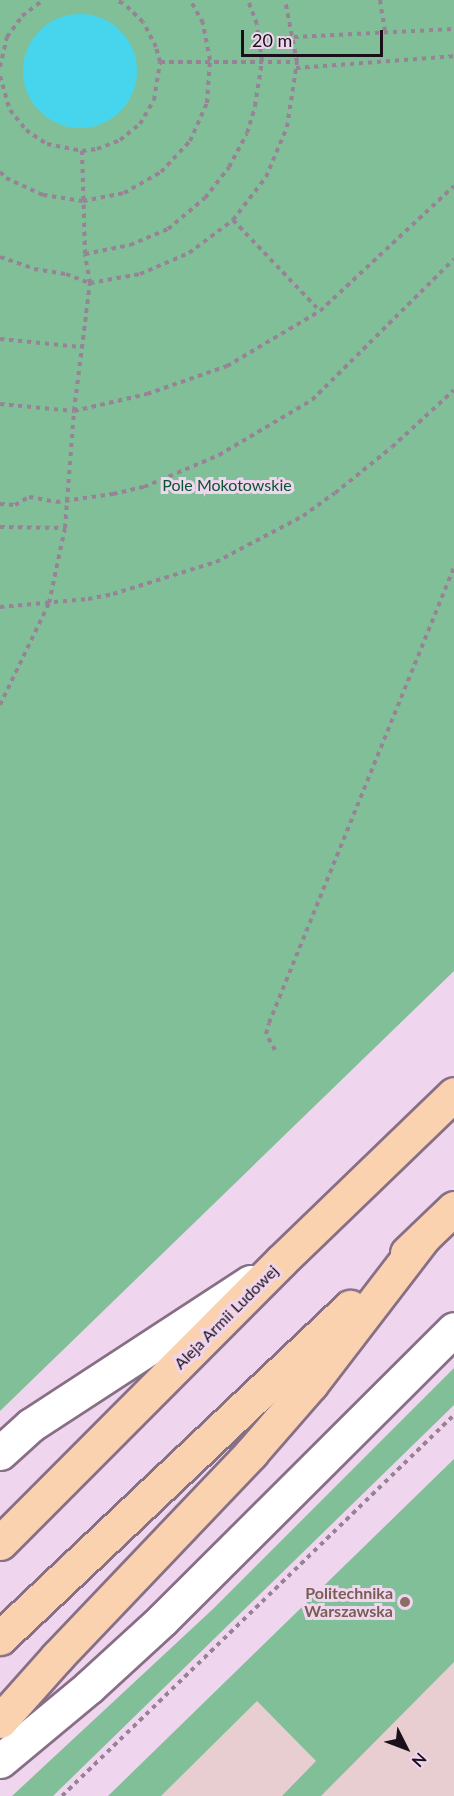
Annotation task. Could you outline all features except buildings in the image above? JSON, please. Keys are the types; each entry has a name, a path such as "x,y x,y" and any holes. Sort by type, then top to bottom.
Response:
{"main road":[{"name":"Aleja Armii Ludowej","path":"0,1543 281,1261 454,1094"},
{"path":"0,1638 454,1208"},
{"path":"0,1721 57,1657 251,1453 311,1384 423,1238"},
{"path":"0,1453 31,1425 281,1261"},
{"path":"0,1761 89,1687 162,1620 454,1329"}],"path":[{"path":"0,67 7,37 22,16 43,0"},
{"path":"0,76 10,111 26,130 47,144 82,151 97,149 120,140 140,124 154,100 160,62 156,47 143,22 123,3 114,0"},
{"path":"0,172 6,178 43,195 83,201 124,193 161,172 190,141 207,103 210,60 203,23 190,0"},
{"path":"85,254 150,238 168,229 205,198 229,167 247,133 255,106 262,61 257,24 248,0"},
{"path":"0,257 34,269 66,274 90,283 140,274 189,253 232,220 266,177 287,127 297,62 294,37 285,0"},
{"path":"380,0 385,33"},
{"path":"294,37 454,29"},
{"path":"296,68 454,56"},
{"path":"160,62 210,60 297,62"},
{"path":"0,705 49,603 65,528 69,500 74,411 90,283 85,254 82,151"},
{"path":"0,404 74,411 147,394 227,366 320,311 454,186"},
{"path":"232,220 320,311"},
{"path":"0,504 15,505 29,497 47,502 133,490 173,476 219,455 288,416 332,381 454,259"},
{"path":"0,339 81,347"},
{"path":"0,607 104,596 216,562 258,541 335,493 392,447 454,390"},
{"path":"0,527 65,528"},
{"path":"275,1050 266,1034 268,1023 454,567"},
{"path":"63,1796 454,1415"}],"shaded area":[{"name":"Politechnika Warszawska","path":"454,1503 454,1796 161,1796"}],"green space":[{"name":"Pole Mokotowskie","path":"0,0 454,0 454,971 0,1411"},
{"path":"454,1368 454,1405 53,1796 12,1796 213,1609"},
{"name":"Politechnika Warszawska","path":"454,1459 454,1662 321,1796 282,1796 316,1761 257,1701 161,1796 108,1796"}],"water":[{"path":"80,14 102,18 121,30 133,49 137,71 133,93 121,112 102,124 80,128 58,124 39,112 27,93 23,71 27,49 39,30 58,18"}],"place":[{"name":"Politechnika Warszawska","path":"405,1602"}]}
